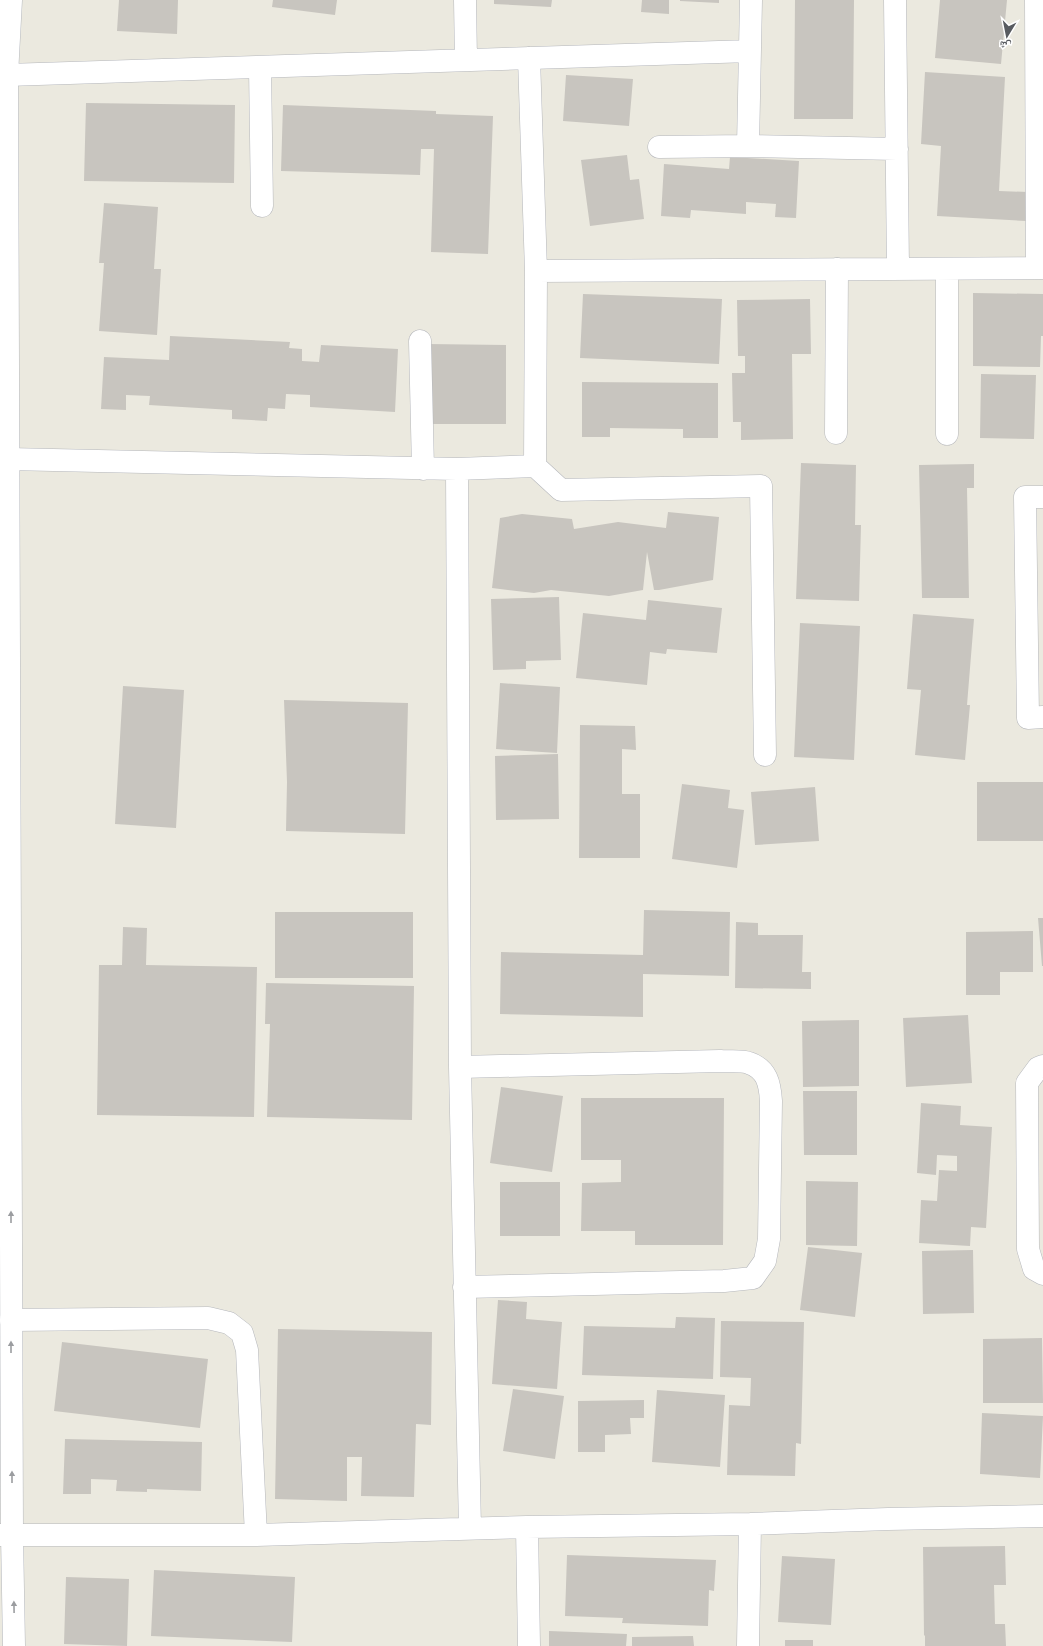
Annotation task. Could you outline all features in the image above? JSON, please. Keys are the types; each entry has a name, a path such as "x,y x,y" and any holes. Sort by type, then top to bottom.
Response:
{"street":[{"path":"11,0 7,75 11,1320 6,1535 14,1646"},
{"path":"465,0 466,60"},
{"path":"748,146 751,0"},
{"path":"895,0 898,269"},
{"path":"536,271 1040,268 1036,0"},
{"path":"7,75 750,51"},
{"path":"530,58 536,271 535,466"},
{"path":"260,67 262,206"},
{"path":"659,147 748,146 897,149"},
{"path":"836,433 837,269"},
{"path":"947,269 947,434"},
{"path":"420,341 423,469"},
{"path":"8,459 457,470 535,466 561,490 761,486 765,755"},
{"path":"457,470 460,1067 470,1528"},
{"path":"1043,496 1025,497 1028,718 1043,718"},
{"path":"460,1067 720,1061 748,1062 762,1071 770,1083 771,1101 769,1239 765,1261 753,1278 724,1281 464,1287"},
{"path":"1043,1066 1038,1068 1028,1083 1028,1249 1034,1269 1043,1274"},
{"path":"11,1320 208,1318 229,1323 242,1333 247,1350 256,1535"},
{"path":"6,1535 256,1535 470,1528 750,1524 888,1519 1043,1516"},
{"path":"748,1646 750,1524"},
{"path":"527,1527 529,1646"}],"building":[{"path":"119,0 178,0 177,34 117,31"},
{"path":"273,0 337,0 335,15 272,7"},
{"path":"494,0 552,0 551,7 494,4"},
{"path":"642,0 669,0 669,14 641,12"},
{"path":"719,0 719,3 680,1"},
{"path":"795,0 854,0 853,119 794,119"},
{"path":"940,0 1007,0 1001,64 935,58"},
{"path":"925,72 1005,77 999,191 1028,192 1026,221 937,216 941,146 921,144"},
{"path":"566,75 633,79 629,126 563,121"},
{"path":"86,103 235,105 234,183 84,181"},
{"path":"283,105 436,111 436,114 493,116 488,254 431,252 434,149 421,149 420,175 281,171"},
{"path":"627,155 630,180 639,179 644,219 590,226 581,160"},
{"path":"730,157 799,161 796,218 775,217 776,204 746,202 746,214 691,210 690,218 661,216 664,164 729,169"},
{"path":"104,203 158,207 154,269 161,269 157,335 99,331 104,263 99,263"},
{"path":"973,293 1043,294 1043,336 1041,336 1040,367 973,366"},
{"path":"583,294 722,299 719,364 580,358"},
{"path":"810,299 811,354 792,354 793,439 741,440 741,422 733,422 732,373 745,373 745,356 738,356 737,300"},
{"path":"170,336 290,342 289,348 302,349 302,361 319,362 321,345 398,349 395,412 310,407 310,395 286,394 285,409 268,408 267,421 232,419 232,410 149,405 150,396 126,395 126,410 101,409 104,357 169,360"},
{"path":"427,344 506,345 506,424 426,424"},
{"path":"981,374 1036,375 1034,439 980,438"},
{"path":"582,382 718,383 718,438 683,438 683,429 610,428 610,437 582,437"},
{"path":"801,463 856,465 855,525 861,525 859,601 796,599"},
{"path":"974,464 974,488 967,488 969,598 922,598 919,465"},
{"path":"668,512 719,517 713,580 654,590 647,552 643,590 609,596 551,590 534,593 492,588 500,518 522,514 572,519 574,529 618,522 666,528"},
{"path":"559,597 561,660 526,661 526,669 493,670 491,599"},
{"path":"648,600 722,608 717,653 667,649 666,654 650,652 647,685 576,678 583,613 646,620"},
{"path":"913,614 974,619 967,705 970,705 965,760 915,755 921,690 907,689"},
{"path":"800,623 860,626 854,760 794,757"},
{"path":"500,683 560,687 557,753 496,749"},
{"path":"123,686 184,690 176,828 115,824"},
{"path":"284,700 408,703 405,834 286,831 287,782"},
{"path":"580,725 635,726 636,750 622,749 622,794 640,794 640,858 579,858"},
{"path":"558,754 559,819 496,820 495,756"},
{"path":"977,782 1043,782 1043,841 977,841"},
{"path":"682,784 730,790 728,808 744,810 737,868 672,859"},
{"path":"815,787 819,841 755,845 751,792"},
{"path":"644,910 730,912 729,976 643,974 643,1017 500,1014 501,952 643,955"},
{"path":"275,912 413,912 413,978 275,978"},
{"path":"1038,918 1043,918 1043,966 1042,966"},
{"path":"736,922 758,923 758,935 803,935 802,972 811,972 811,989 735,988"},
{"path":"123,927 147,928 146,965 257,967 254,1117 97,1115 99,965 122,965"},
{"path":"1033,931 1033,972 1000,972 1000,995 966,995 966,932"},
{"path":"266,983 414,986 412,1120 267,1117 270,1024 265,1024"},
{"path":"968,1015 972,1083 906,1087 903,1018"},
{"path":"859,1020 859,1086 803,1087 802,1021"},
{"path":"501,1087 563,1096 552,1172 490,1163"},
{"path":"803,1091 857,1091 857,1155 804,1155"},
{"path":"581,1098 724,1098 723,1245 635,1245 635,1231 581,1231 582,1183 621,1182 621,1160 581,1160"},
{"path":"921,1103 961,1106 960,1125 992,1127 986,1228 971,1227 970,1246 919,1243 921,1200 937,1201 939,1170 957,1171 957,1156 937,1155 936,1175 917,1173"},
{"path":"806,1181 858,1182 857,1246 806,1245"},
{"path":"500,1182 560,1182 560,1236 500,1236"},
{"path":"808,1247 862,1253 855,1317 800,1310"},
{"path":"973,1250 974,1313 923,1314 922,1251"},
{"path":"498,1300 527,1302 526,1319 562,1322 557,1389 492,1384"},
{"path":"676,1317 715,1318 713,1379 582,1375 584,1326 675,1328"},
{"path":"721,1321 804,1322 801,1444 796,1443 795,1476 727,1475 729,1405 750,1406 751,1378 720,1377"},
{"path":"278,1329 432,1332 431,1425 416,1424 414,1497 361,1496 362,1457 347,1457 347,1501 275,1499"},
{"path":"1042,1338 1043,1403 983,1403 983,1339"},
{"path":"62,1342 208,1359 200,1428 54,1411"},
{"path":"513,1389 564,1396 555,1459 503,1451"},
{"path":"657,1390 725,1395 720,1467 652,1462"},
{"path":"644,1400 644,1418 630,1418 631,1434 605,1435 605,1452 578,1452 578,1401"},
{"path":"982,1413 1043,1416 1040,1478 980,1474"},
{"path":"65,1439 202,1442 201,1491 147,1489 147,1492 116,1491 117,1480 91,1479 91,1494 63,1494"},
{"path":"1005,1546 1006,1585 994,1585 995,1624 1005,1624 1006,1646 925,1646 923,1547"},
{"path":"567,1555 716,1560 714,1591 709,1590 708,1626 622,1623 623,1618 565,1616"},
{"path":"782,1556 835,1559 831,1625 778,1622"},
{"path":"154,1570 295,1577 292,1642 151,1636"},
{"path":"66,1577 129,1579 127,1646 64,1644"},
{"path":"549,1631 627,1634 626,1646 549,1646"},
{"path":"693,1636 694,1646 632,1646 632,1637"},
{"path":"785,1640 813,1640 813,1646 785,1646"}]}
